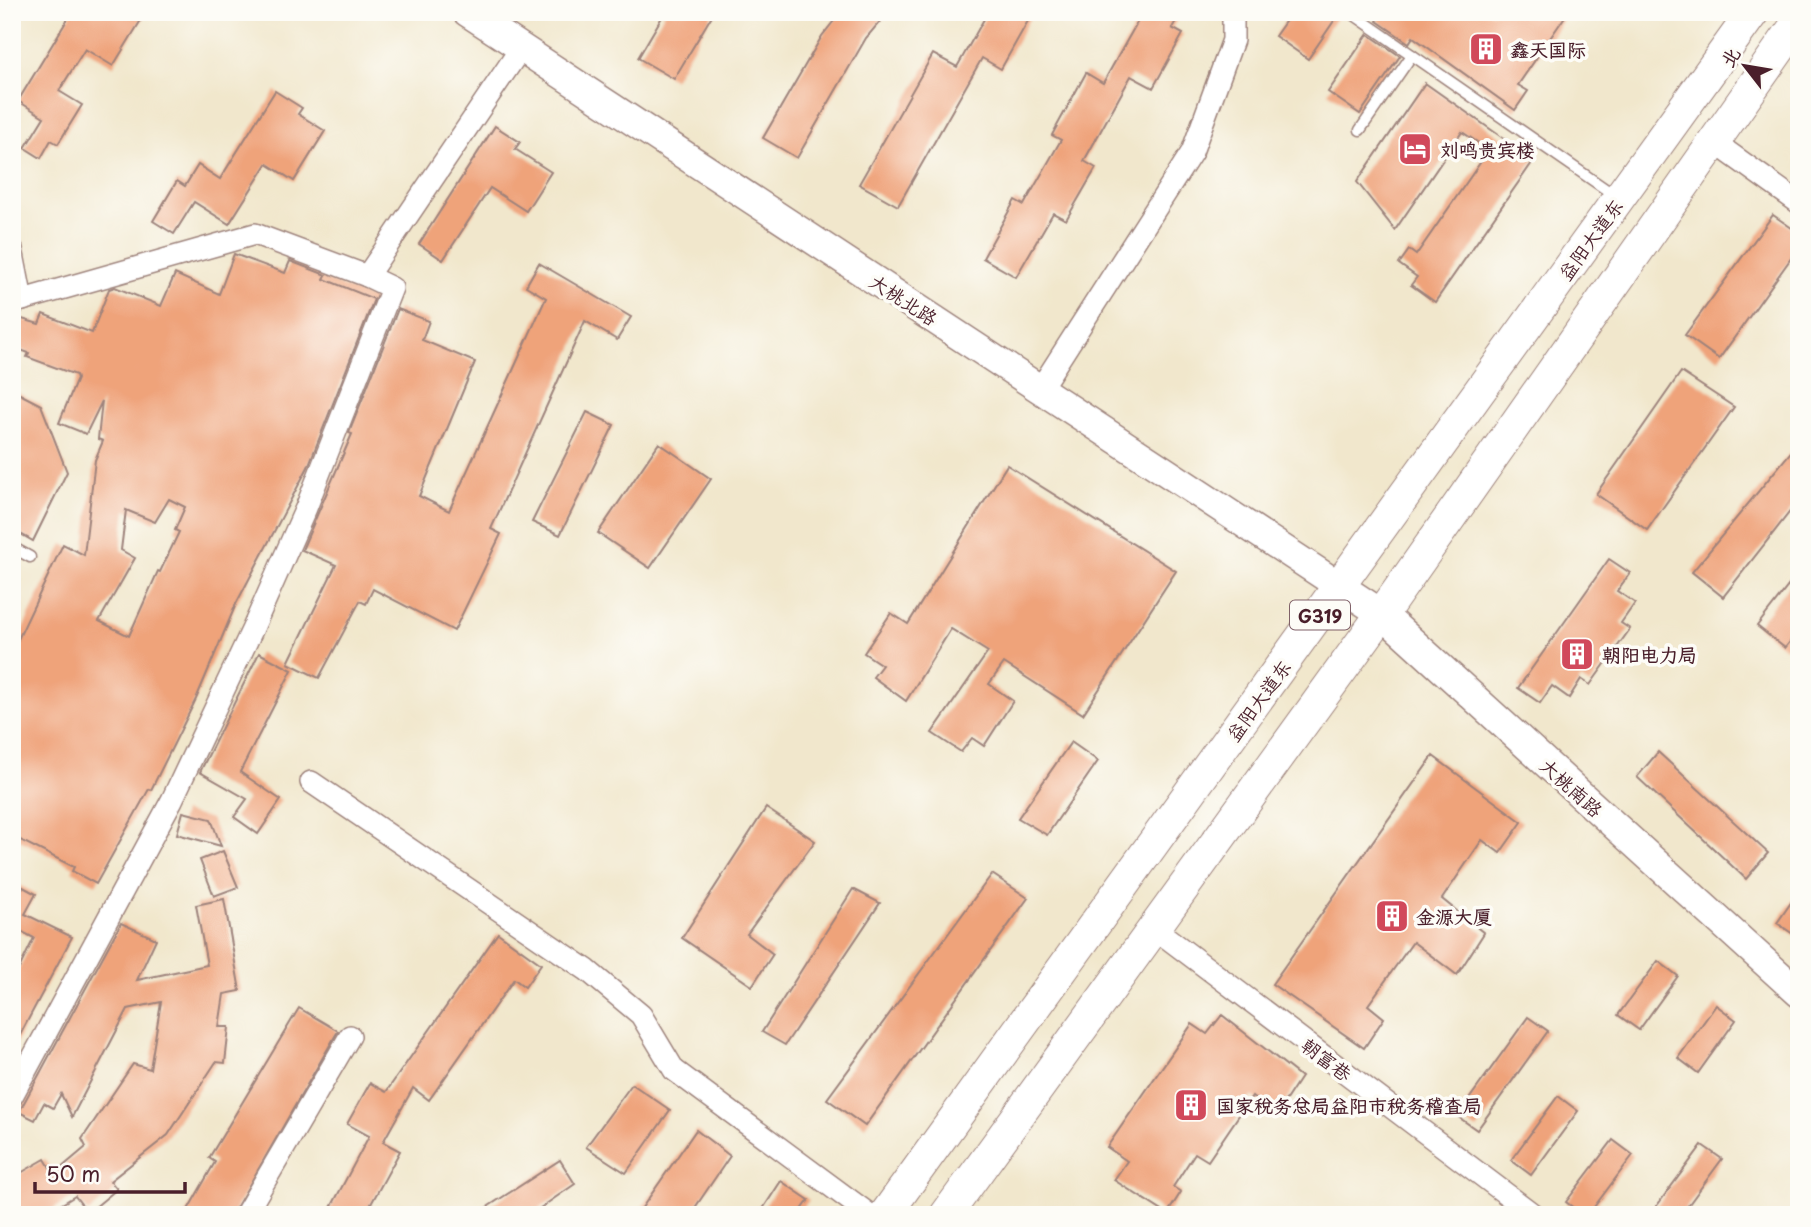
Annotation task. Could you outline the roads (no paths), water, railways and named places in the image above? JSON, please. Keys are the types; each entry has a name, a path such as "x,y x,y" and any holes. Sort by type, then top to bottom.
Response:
{"main road":[{"name":"益阳大道东","path":"884,1215 1341,586 1753,12"},
{"name":"G319","path":"946,1215 1382,614 1799,21"}],"street":[{"name":"大桃北路","path":"467,12 1341,586"},
{"path":"1040,389 1192,152 1233,40 1233,12"},
{"path":"367,276 521,48"},
{"path":"1714,142 1799,203"},
{"path":"12,249 17,301 255,234 392,288 306,508 172,800 12,1096"},
{"name":"大桃南路","path":"1341,586 1382,614 1799,993"},
{"path":"311,782 587,970 641,1015 674,1070 870,1215"},
{"name":"朝富巷","path":"1154,929 1534,1215"},
{"path":"245,1215 350,1036"}],"lane":[{"path":"1350,12 1619,199"},
{"path":"1360,130 1412,55"},
{"path":"12,547 30,556"}],"place":[{"name":"鑫天国际","path":"1486,49"},
{"name":"刘鸣贵宾楼","path":"1415,149"},
{"name":"朝阳电力局","path":"1577,654"},
{"name":"金源大厦","path":"1392,916"},
{"name":"国家税务总局益阳市税务稽查局","path":"1191,1105"}]}
